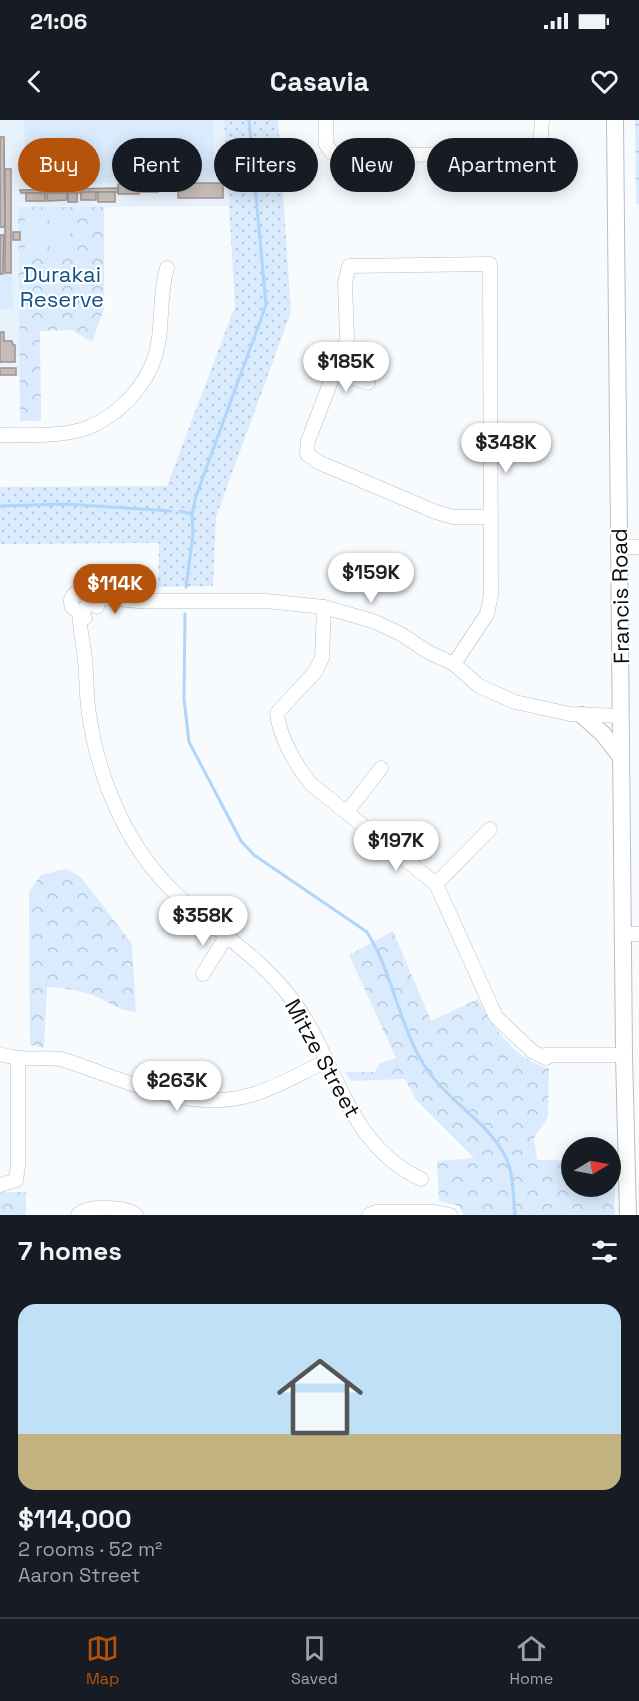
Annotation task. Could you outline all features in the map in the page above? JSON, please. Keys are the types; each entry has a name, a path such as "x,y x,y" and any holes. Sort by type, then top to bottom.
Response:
{"main road":[{"name":"Francis Road","path":"615,120 621,758 632,934 624,1055 628,1215"},
{"path":"582,715 603,734 621,758"}],"street":[{"path":"326,120 326,144 332,153 345,156 533,153 540,147 542,120"},
{"path":"454,664 487,614 491,595 490,264 349,266 345,283 347,339 308,441 307,454 318,462 436,512 453,517 490,517"},
{"path":"0,435 86,428 119,408 136,392 148,374 156,354 160,333 160,305 167,268"},
{"path":"335,372 368,383"},
{"path":"620,547 639,547"},
{"name":"Mitze Street","path":"324,607 266,601 138,601 90,610 85,658 89,712 96,752 110,796 128,831 175,892 264,966 280,984 310,1026 354,1119 370,1139 404,1171 421,1179"},
{"path":"621,716 552,712 514,702 479,686 454,664 373,621 324,607 322,658 315,672 277,713 278,725 302,773 311,784 436,884 496,1017 533,1052 546,1058 546,1056 624,1055"},
{"path":"347,812 381,768"},
{"path":"436,884 490,829"},
{"path":"203,974 227,936"},
{"path":"0,1054 18,1060 45,1057 61,1059 164,1095 222,1100 252,1095 327,1061"},
{"path":"0,1185 16,1180 18,1060"},
{"path":"78,1215 89,1209 129,1210 136,1215"},
{"path":"369,1215 376,1212 435,1212 450,1215"}],"shaded area":[{"path":"0,120 224,120 225,138 214,138 214,192 228,192 229,206 18,208 20,376 0,376"}],"green space":[{"path":"24,120 213,120 214,181 202,181 202,138 112,138 112,183 100,183 100,138 25,138"},
{"path":"224,120 278,120 279,138 225,138"},
{"path":"635,120 639,120 639,204 636,204"},
{"path":"228,192 283,192 291,312 216,517 213,586 158,587 159,543 0,544 0,487 167,486 235,306"},
{"name":"Durakai Reserve","path":"18,207 104,207 104,309 92,342 71,330 40,331 41,421 20,421"},
{"path":"25,212 45,213 45,255 25,255"},
{"path":"49,213 70,213 70,255 50,255"},
{"path":"12,274 13,309 0,310 0,275"},
{"path":"66,869 81,877 132,944 136,1012 120,1009 85,993 47,987 44,1048 30,1045 29,891 41,875"},
{"path":"393,931 431,1021 478,999 490,1021 516,1050 537,1064 549,1068 548,1117 534,1138 537,1160 561,1160 561,1197 615,1197 615,1215 464,1215 459,1206 439,1201 437,1161 474,1158 416,1100 405,1079 351,1081 345,1072 375,1072 380,1063 396,1058 349,955"},
{"path":"0,1192 26,1192 26,1215 0,1215"}],"building":[{"path":"0,137 4,137 5,227 0,227"},
{"path":"5,169 11,169 11,273 5,273"},
{"path":"202,183 214,183 214,192 223,192 223,198 178,198 178,192 202,192"},
{"path":"100,188 112,188 112,192 118,192 21,193 21,192 100,192"},
{"path":"81,192 96,192 96,200 81,200"},
{"path":"98,192 115,192 115,202 98,202"},
{"path":"118,192 139,192 139,194 118,194"},
{"path":"26,193 45,193 45,201 26,201"},
{"path":"47,193 67,193 67,200 47,201"},
{"path":"68,193 77,193 77,202 68,202"},
{"path":"13,232 20,232 20,240 13,240"},
{"path":"0,235 4,235 3,274 0,274"},
{"path":"0,332 4,332 4,341 12,341 15,345 15,362 0,362"},
{"path":"0,368 16,368 16,375 0,375"}],"waterway":[{"path":"186,587 193,534 192,514 196,496 266,305 249,120"},
{"path":"0,506 66,504 171,511"},
{"path":"180,511 192,514"},
{"path":"185,614 184,699 189,742 241,841 254,855 367,932 384,966 418,1055 437,1082 491,1136 507,1160 512,1180 515,1215"}]}
